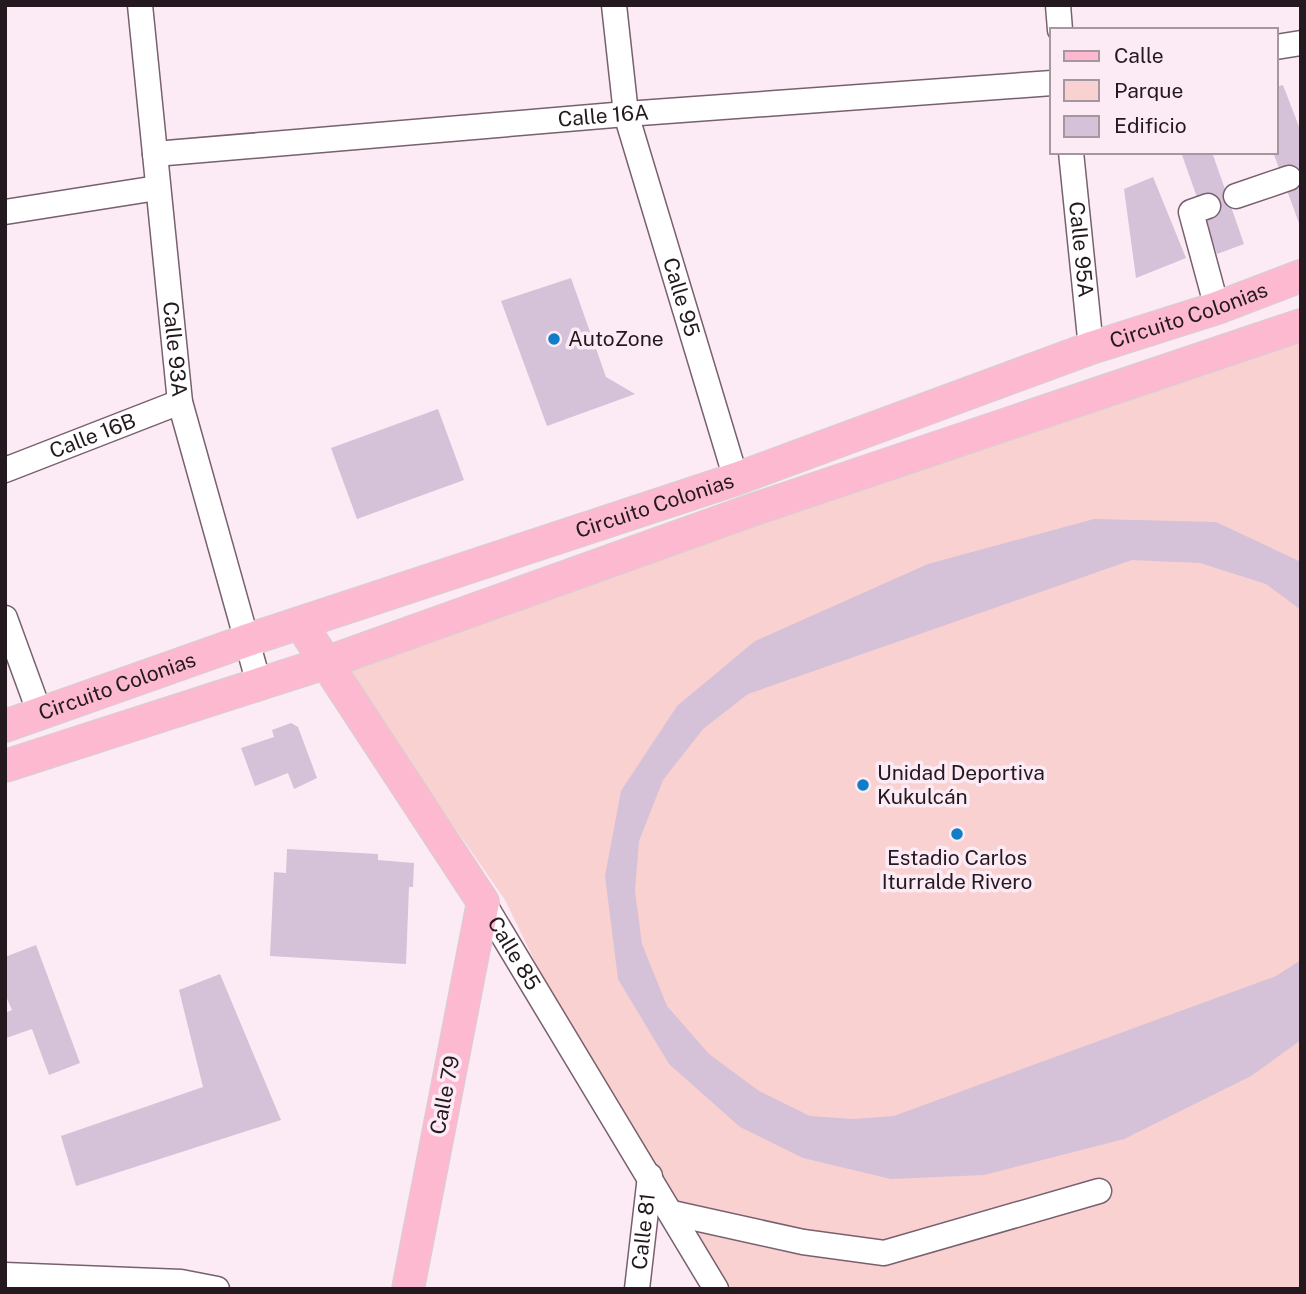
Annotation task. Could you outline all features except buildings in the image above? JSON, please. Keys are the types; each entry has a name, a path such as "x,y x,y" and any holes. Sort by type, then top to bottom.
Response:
{"main road":[{"name":"Circuito Colonias","path":"5,726 248,640 736,480 1091,348 1217,308 1301,276"},
{"name":"Circuito Colonias","path":"5,766 325,663 752,510 1301,325"},
{"name":"Calle 85","path":"300,623 483,902"},
{"name":"Calle 79","path":"408,1289 483,902"}],"street":[{"name":"Calle 93A","path":"140,5 180,402 259,684"},
{"name":"Calle 95","path":"614,5 626,114 736,480"},
{"path":"1058,5 1060,28"},
{"path":"1278,47 1301,43"},
{"name":"Calle 16A","path":"155,154 626,114 1050,83"},
{"name":"Calle 95A","path":"1071,154 1091,348"},
{"path":"1236,196 1289,178"},
{"path":"5,212 157,188"},
{"path":"1208,206 1191,212 1217,308"},
{"name":"Calle 16B","path":"5,470 180,402"},
{"path":"5,618 40,714"},
{"name":"Calle 85","path":"483,902 650,1175 716,1289"},
{"name":"Calle 81","path":"637,1289 650,1175"},
{"path":"672,1213 803,1242 884,1253 1099,1191"},
{"path":"5,1275 217,1289"}],"green space":[{"name":"Unidad Deportiva Kukulcán","path":"1301,334 1301,1289 704,1289 660,1218 505,900 345,669"}],"place":[{"name":"AutoZone","path":"554,339"},
{"name":"Unidad Deportiva Kukulcán","path":"863,785"},
{"name":"Estadio Carlos Iturralde Rivero","path":"957,834"}]}
